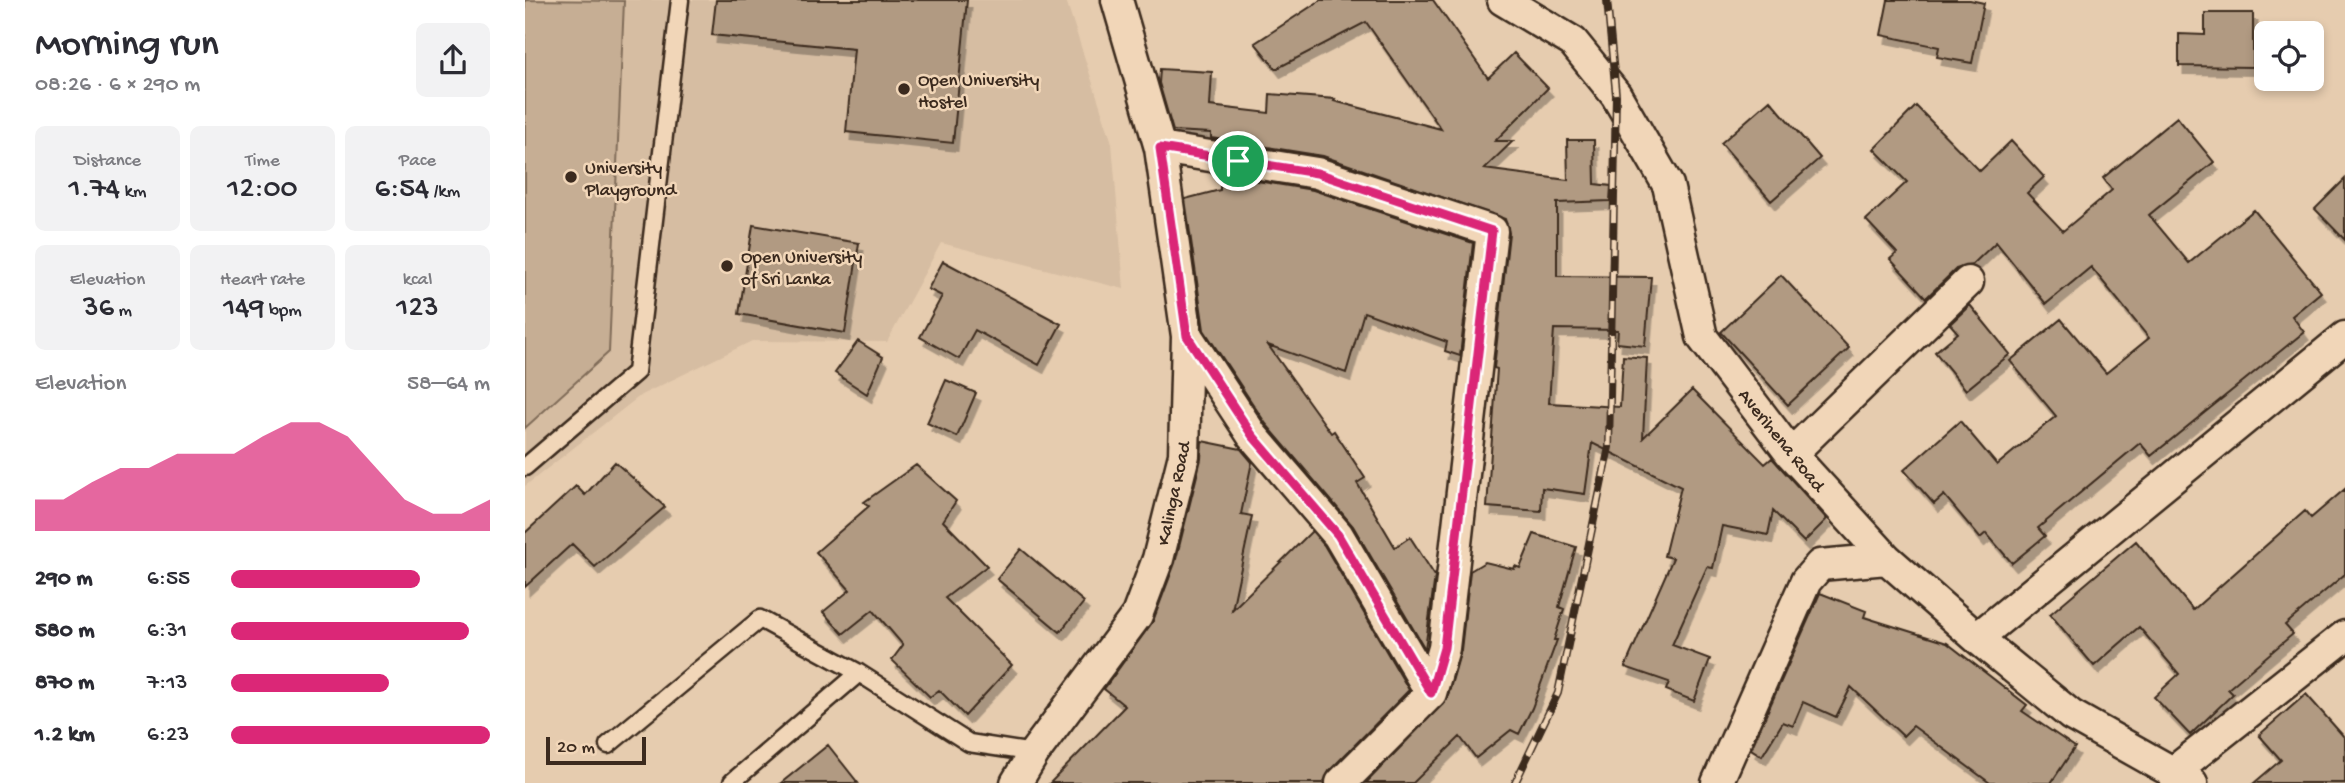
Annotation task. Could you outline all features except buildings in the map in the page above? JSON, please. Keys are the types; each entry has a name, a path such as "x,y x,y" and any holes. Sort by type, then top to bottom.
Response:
{"street":[{"name":"Kalinga Road","path":"1016,783 1034,752 1137,615 1158,559 1184,455 1187,336 1160,148 1117,0"},
{"name":"Averihena Road","path":"1503,0 1573,42 1616,95 1668,185 1702,337 1791,454 1887,559 1977,638 2071,715 2182,778"},
{"path":"1160,148 1317,173 1492,231 1444,648 1431,693 1341,783"},
{"path":"1791,454 1968,282"},
{"path":"1187,336 1252,435 1338,535 1431,693"},
{"path":"1977,638 2345,337"},
{"path":"1717,783 1806,581 1820,565 1887,559"},
{"path":"2182,778 2345,636"}],"lane":[{"path":"525,467 636,372 680,0"},
{"path":"608,745 760,619 859,673 969,743 1034,752"},
{"path":"731,782 859,673"}],"shaded area":[{"name":"Open University of Sri Lanka","path":"525,0 1066,0 1112,143 1124,289 941,243 887,342 752,341 641,395 525,486"},
{"name":"University Playground","path":"525,0 624,1 609,352 525,428"}],"railway":[{"path":"1515,783 1558,693 1609,447 1616,95 1607,0"}],"place":[{"name":"Open University Hostel","path":"904,89"},
{"name":"University Playground","path":"571,177"},
{"name":"Open University of Sri Lanka","path":"727,266"}],"route":[{"path":"1160,148 1238,161 1317,173 1492,231 1444,648 1431,693 1338,535 1252,435 1187,336 1160,148"}]}
